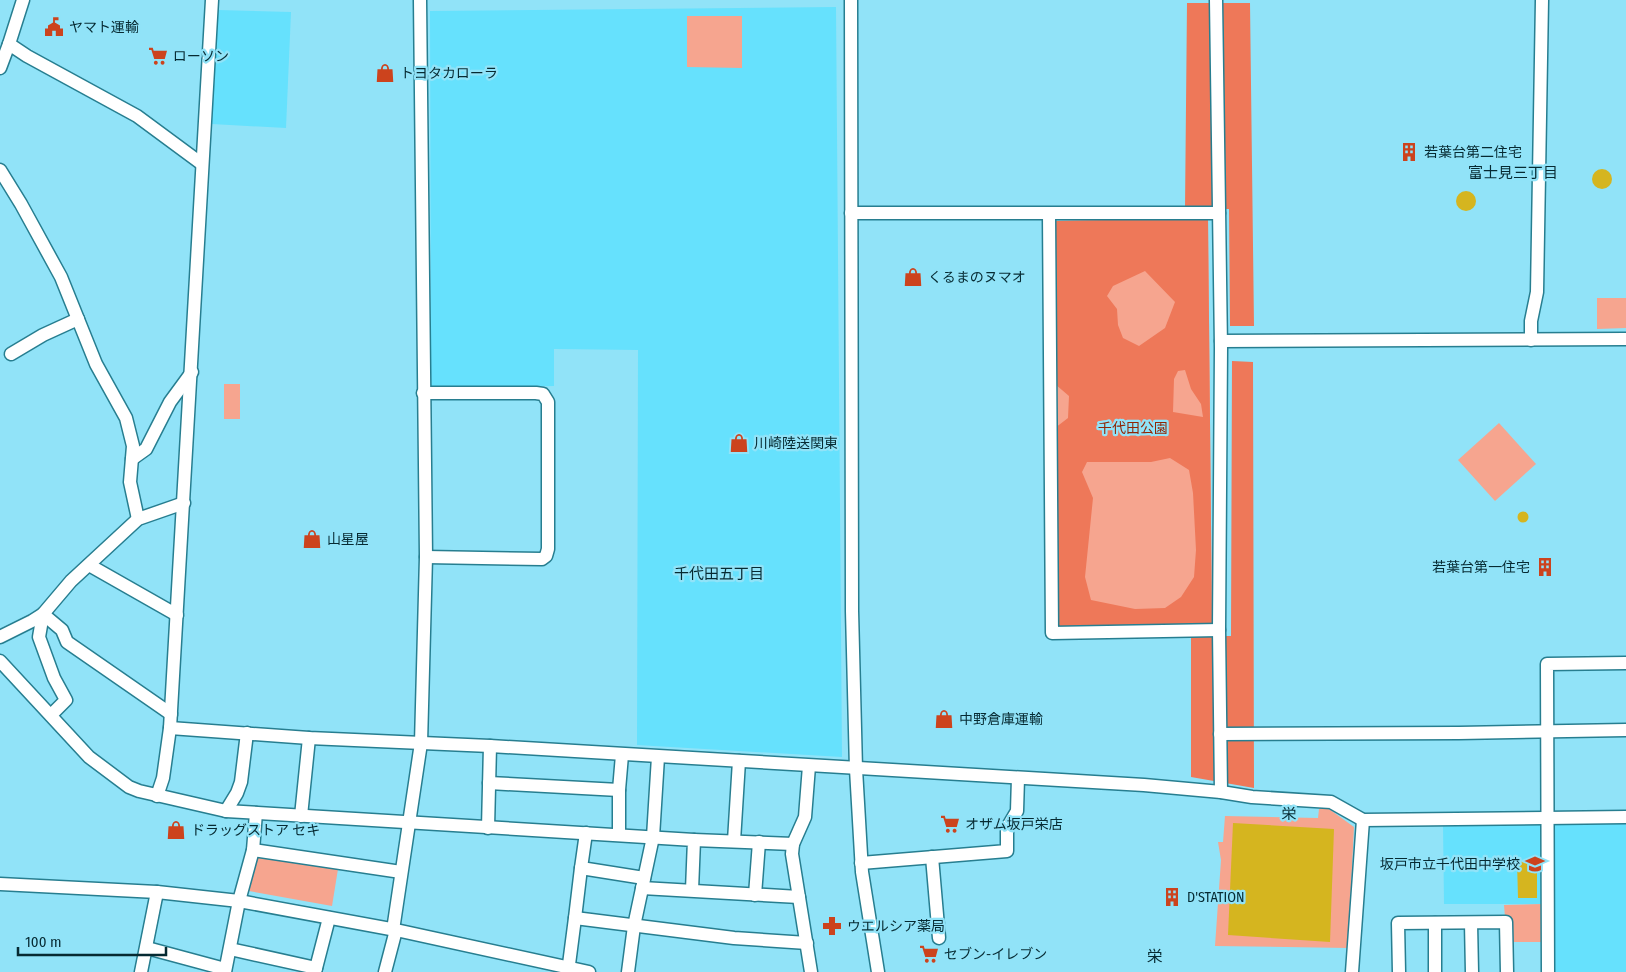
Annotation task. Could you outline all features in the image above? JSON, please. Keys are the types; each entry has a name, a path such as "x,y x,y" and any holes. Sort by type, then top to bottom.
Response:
{"street":[{"path":"0,68 23,0"},
{"path":"157,796 163,778 171,714 212,0"},
{"path":"384,972 395,930 401,872 421,743 426,557 420,0"},
{"path":"851,0 852,611 856,769 861,863 878,972"},
{"path":"1216,0 1221,342 1219,630 1221,792"},
{"path":"1531,340 1531,321 1538,292 1542,0"},
{"path":"9,44 27,56 137,116 202,164"},
{"path":"0,170 61,277 96,364 126,418 133,446 130,482 138,519"},
{"path":"851,213 1219,213"},
{"path":"1049,214 1052,632 1219,630"},
{"path":"11,354 43,335 78,319"},
{"path":"1221,342 1626,339"},
{"path":"132,459 146,449 170,402 192,372"},
{"path":"423,393 540,393 546,397 548,402 548,549 546,556 542,559 426,557"},
{"path":"0,637 42,614 71,581 138,519 184,503"},
{"path":"89,565 177,615"},
{"path":"42,614 62,630 67,642 171,714"},
{"path":"42,614 39,637 54,678 66,700 51,715"},
{"path":"0,661 89,757 105,771 129,787 157,796 226,811 694,840 793,844"},
{"path":"1548,972 1547,664 1626,663"},
{"path":"170,728 309,738 490,746 1144,785 1221,792 1252,797 1331,802 1363,820 1626,817"},
{"path":"1220,734 1626,730"},
{"path":"226,811 237,793 241,782 247,733"},
{"path":"301,816 309,738"},
{"path":"488,828 490,746"},
{"path":"619,834 619,790 622,755"},
{"path":"628,972 634,926 654,837 658,757"},
{"path":"734,841 739,761"},
{"path":"809,766 805,817 793,844 792,854 811,972"},
{"path":"861,863 1007,851 1007,828 1016,811 1018,778"},
{"path":"488,784 619,790"},
{"path":"147,948 225,971 239,900 253,850 256,813"},
{"path":"1352,972 1363,820"},
{"path":"569,970 586,833"},
{"path":"692,890 694,840"},
{"path":"755,895 759,842"},
{"path":"253,850 401,872"},
{"path":"932,857 939,938"},
{"path":"581,868 643,883 692,890 799,897"},
{"path":"0,884 157,892 239,900 395,930 569,970 589,972"},
{"path":"142,972 157,892"},
{"path":"230,948 316,970 329,918"},
{"path":"575,918 734,938 807,943"},
{"path":"1399,972 1398,923 1506,922 1506,972"},
{"path":"1435,923 1435,972"},
{"path":"1471,923 1472,972"}],"shaded area":[{"path":"836,7 842,757 637,745 638,350 554,349 554,386 431,388 430,11"},
{"path":"218,10 291,12 286,128 212,124"},
{"path":"1602,169 1609,172 1612,179 1609,186 1602,189 1595,186 1592,179 1595,172"},
{"path":"1466,191 1473,194 1476,201 1473,208 1466,211 1459,208 1456,201 1459,194"},
{"path":"1523,511 1529,517 1523,523 1517,517"},
{"path":"1233,823 1334,829 1330,942 1228,935"},
{"name":"坂戸市立千代田中学校","path":"1626,823 1626,972 1554,972 1552,904 1444,904 1443,825"},
{"path":"1517,861 1537,861 1537,898 1518,898"}],"green space":[{"path":"1187,3 1250,3 1254,326 1230,326 1229,209 1185,209"},
{"path":"687,16 742,16 742,68 687,67"},
{"name":"千代田公園","path":"1208,218 1212,625 1056,629 1055,221"},
{"name":"千代田公園","path":"1208,218 1212,625 1056,629 1055,428 1068,418 1069,396 1055,384 1055,221","holes":["1145,271 1175,302 1165,328 1139,346 1123,338 1118,325 1117,309 1107,296 1113,286","1185,370 1191,389 1201,404 1203,417 1173,412 1174,379 1178,371","1170,458 1189,470 1193,493 1196,550 1194,577 1181,597 1165,608 1135,609 1091,600 1085,577 1093,498 1082,472 1087,462 1151,462"]},
{"path":"1597,298 1626,298 1626,328 1597,329"},
{"path":"1232,361 1253,362 1254,788 1191,777 1191,636 1231,636"},
{"path":"224,384 240,384 240,419 224,419"},
{"path":"1499,423 1536,464 1495,501 1458,460"},
{"path":"1319,809 1329,809 1354,827 1348,948 1215,946 1221,860 1218,842 1223,842 1225,816 1318,818"},
{"path":"253,857 338,869 332,906 249,891"},
{"path":"1542,904 1542,942 1509,942 1510,917 1505,917 1504,905"}],"place":[{"name":"ヤマト運輸","path":"54,27"},
{"name":"ローソン","path":"158,56"},
{"name":"トヨタカローラ","path":"385,73"},
{"name":"若葉台第二住宅","path":"1409,152"},
{"name":"くるまのヌマオ","path":"913,277"},
{"name":"川崎陸送関東","path":"739,443"},
{"name":"山星屋","path":"312,539"},
{"name":"若葉台第一住宅","path":"1545,567"},
{"name":"中野倉庫運輸","path":"944,719"},
{"name":"オザム坂戸栄店","path":"950,824"},
{"name":"ドラッグストア セキ","path":"176,830"},
{"name":"坂戸市立千代田中学校","path":"1535,864"},
{"name":"D'STATION","path":"1172,897"},
{"name":"ウエルシア薬局","path":"832,926"},
{"name":"セブン-イレブン","path":"929,954"}],"district":[{"name":"富士見三丁目","path":"1513,173"},
{"name":"千代田五丁目","path":"719,574"},
{"name":"栄","path":"1289,814"},
{"name":"栄","path":"1155,956"}]}
